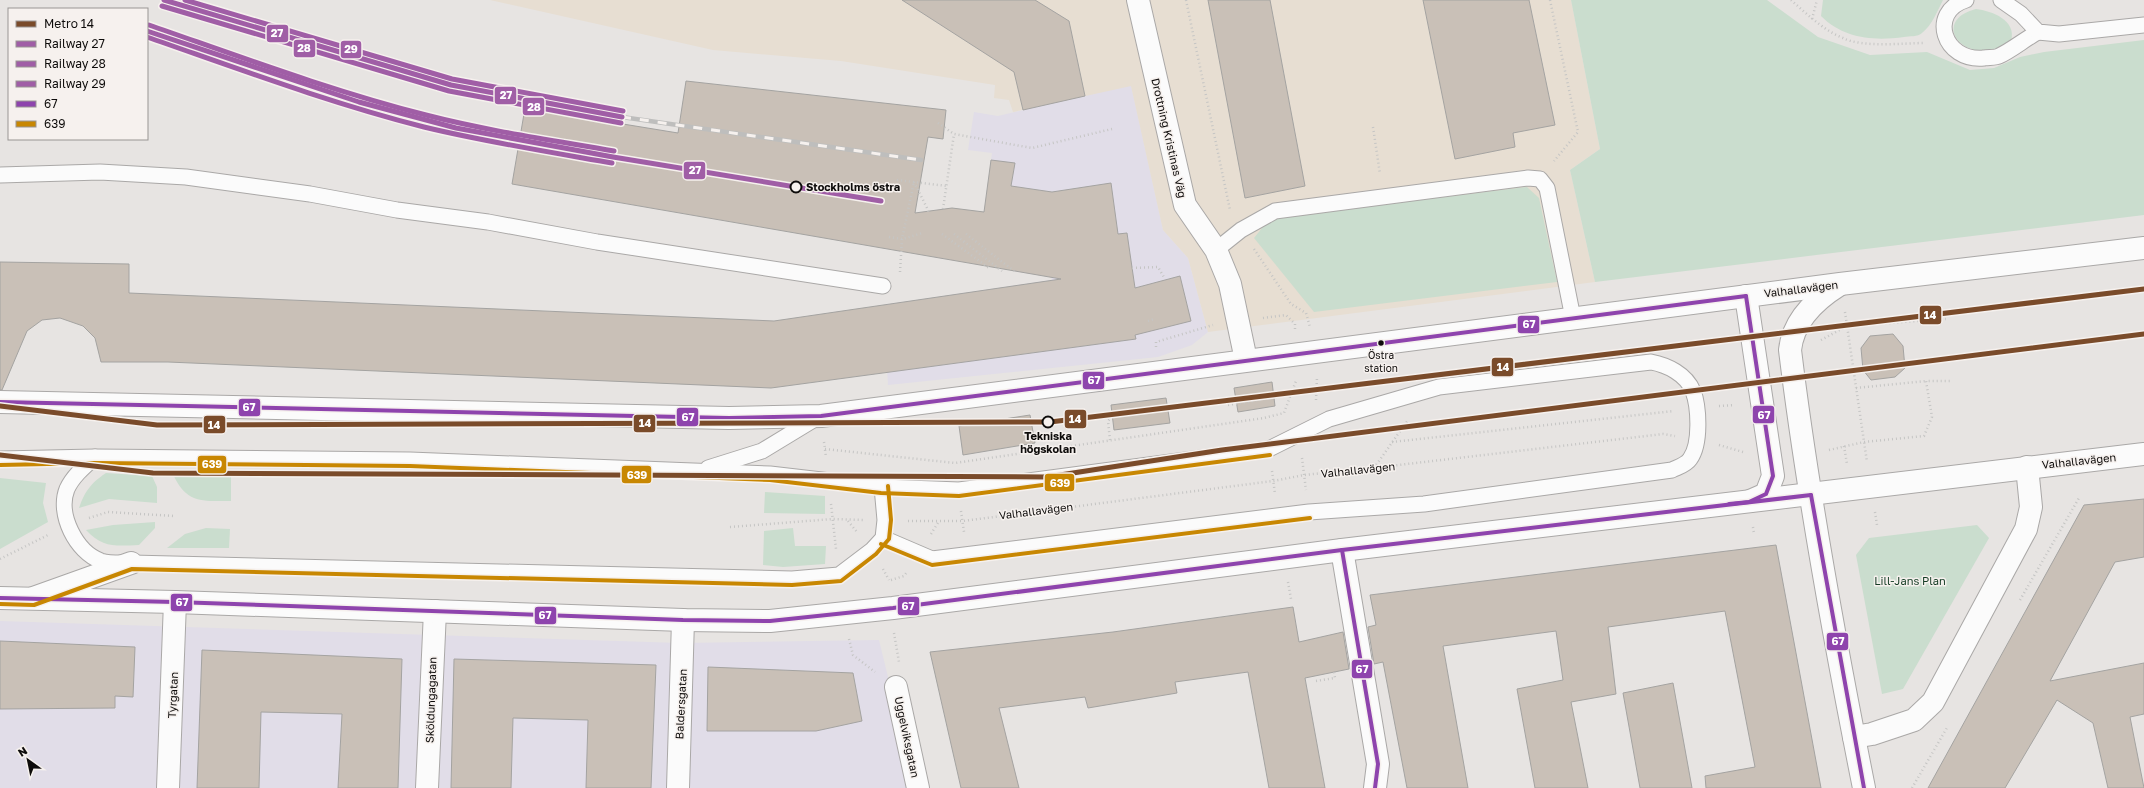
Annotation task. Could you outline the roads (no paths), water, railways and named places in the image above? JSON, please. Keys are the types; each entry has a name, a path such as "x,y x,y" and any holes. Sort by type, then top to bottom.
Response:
{"main road":[{"name":"Drottning Kristinas Väg","path":"1138,0 1185,206 1216,250 1230,284 1236,302 1246,360"},
{"name":"Valhallavägen","path":"0,402 728,418 821,416 1840,284 2144,248"},
{"path":"1840,284 1822,296 1810,307 1795,332 1790,350 1804,456 1864,788"},
{"path":"1746,296 1773,476 1766,494 1749,502"},
{"name":"Valhallavägen","path":"0,598 176,602 683,620 770,620 843,613 1342,550 2144,454"},
{"path":"1854,737 1914,720 1933,702 2026,529 2031,507 2027,467"},
{"path":"1342,550 1378,764 1375,788"},
{"name":"Valhallavägen","path":"32,599 131,563"},
{"name":"Tyrgatan","path":"168,788 176,602"},
{"name":"Sköldungagatan","path":"427,788 435,611"},
{"name":"Baldersgatan","path":"678,788 683,620"},
{"name":"Uggelviksgatan","path":"896,687 918,788"}],"lane":[{"path":"1966,0 1950,11 1943,27 1947,42 1962,56 1976,59 1998,56 2038,32 2059,34 2144,25"},
{"path":"2001,0 2021,14 2038,32"},
{"path":"0,175 100,172 186,177 310,194 397,210 488,222 597,242 883,286"},
{"path":"1216,250 1241,230 1275,211 1528,178 1540,179 1547,188 1573,318"},
{"path":"0,459 95,457 410,460 770,474 882,487 959,490 1269,449 1329,419 1439,386 1651,362 1663,364 1673,369 1684,380 1692,390 1696,409 1698,440 1690,460 1672,470 1424,504 1309,512 932,559 883,538"},
{"path":"694,472 762,451 821,416"},
{"path":"95,457 81,470 67,490 65,506 68,524 81,548 101,561 131,563 784,579 840,575 872,550 883,538 885,520 882,487"}],"railway":[{"path":"622,117 921,160"}],"metro line":[{"name":"14","path":"0,406 157,425 1050,422 2144,289"},
{"name":"14","path":"0,455 153,473 1047,477 1222,450 2144,334"}],"rail line":[{"name":"27","path":"164,0 451,85 622,117"},
{"name":"29","path":"185,0 452,79 623,111"},
{"name":"28","path":"162,6 449,91 621,123"},
{"name":"29","path":"149,25 287,73 391,106 473,126 614,151"},
{"name":"27","path":"148,31 359,102 456,128 613,157 881,201"},
{"name":"28","path":"148,37 285,85 389,118 471,137 612,163"}],"place":[{"name":"Stockholms östra","path":"796,187"},
{"name":"Östra station","path":"1381,343"},
{"name":"Tekniska högskolan","path":"1048,422"}],"park label":[{"name":"Lill-Jans Plan","path":"1910,581"}]}
